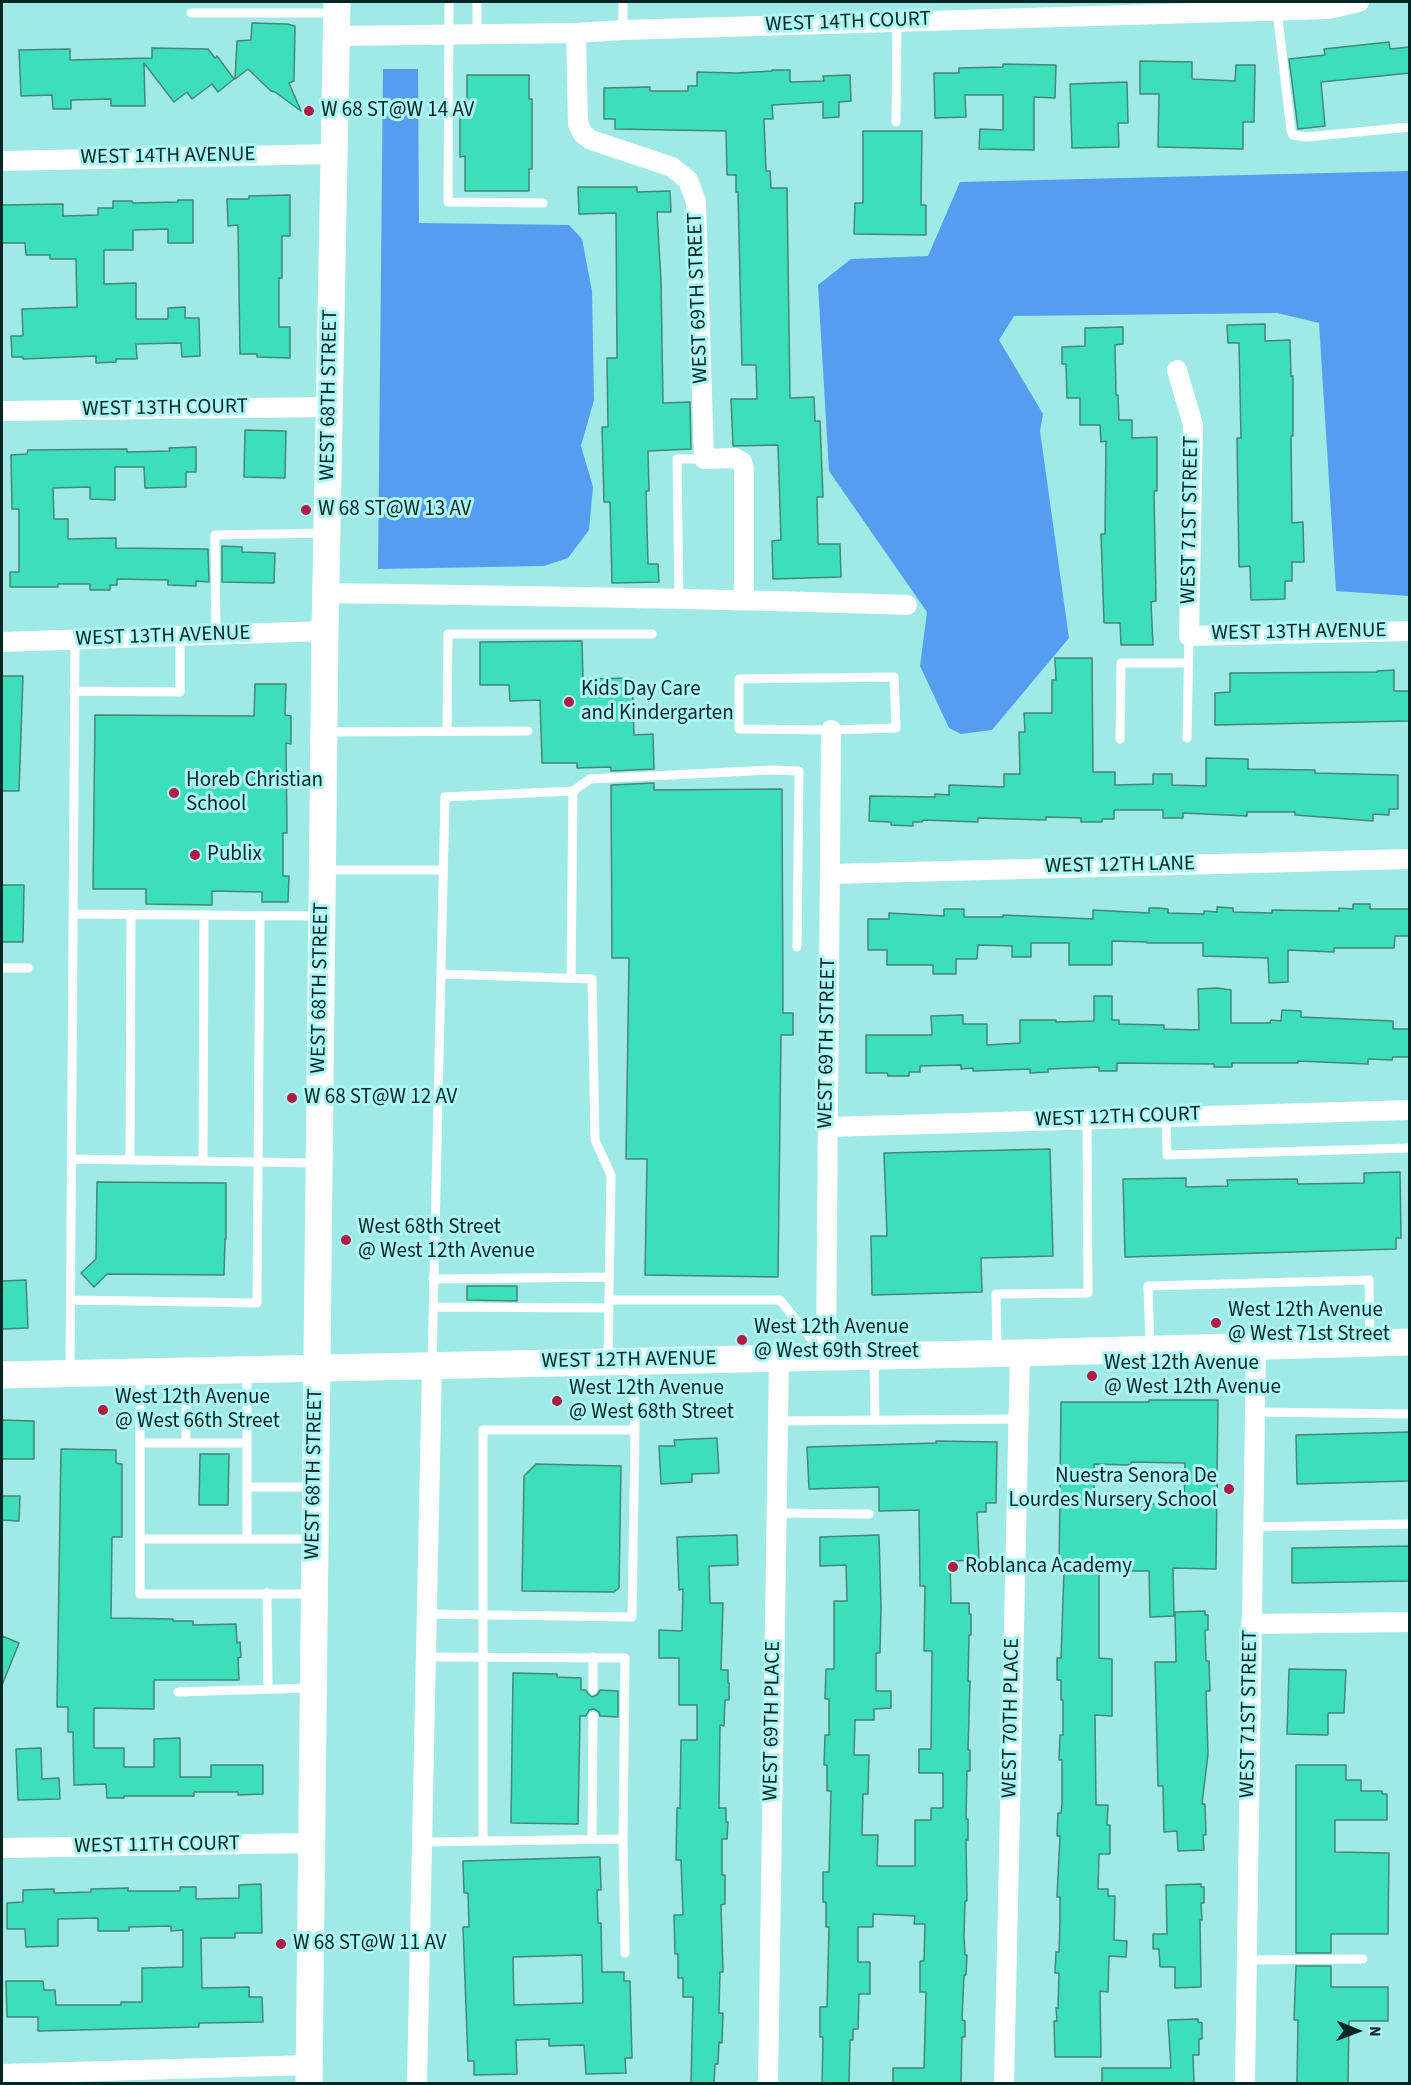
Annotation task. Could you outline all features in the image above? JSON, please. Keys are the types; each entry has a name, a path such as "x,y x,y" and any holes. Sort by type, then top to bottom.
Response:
{"main road":[{"name":"WEST 68TH STREET","path":"309,2074 325,632 337,17"},
{"name":"WEST 12TH AVENUE","path":"2,1375 1410,1342"}],"street":[{"name":"WEST 14TH COURT","path":"337,17 449,35 477,35 1329,9 1359,2"},
{"name":"WEST 69TH STREET","path":"576,33 578,124 583,134 591,140 672,166 688,180 696,202 704,459"},
{"name":"WEST 14TH AVENUE","path":"2,161 334,154"},
{"name":"WEST 71ST STREET","path":"1177,370 1193,425 1189,636"},
{"name":"WEST 13TH COURT","path":"2,411 329,407"},
{"path":"704,459 735,458 741,462 744,469 744,599"},
{"path":"326,593 679,600 744,599 907,606"},
{"name":"WEST 13TH AVENUE","path":"1189,636 1410,631"},
{"name":"WEST 13TH AVENUE","path":"2,642 325,632"},
{"name":"WEST 69TH STREET","path":"826,1357 831,730"},
{"name":"WEST 12TH LANE","path":"830,874 1410,859"},
{"name":"WEST 12TH COURT","path":"827,1127 1410,1110"},
{"name":"WEST 71ST STREET","path":"1245,2084 1256,1345"},
{"name":"WEST 70TH PLACE","path":"1004,2084 1019,1419 1008,1353"},
{"name":"WEST 69TH PLACE","path":"768,2084 779,1358"},
{"path":"417,2084 432,1365"},
{"path":"1251,1624 1410,1622"},
{"name":"WEST 11TH COURT","path":"2,1848 312,1843"},
{"path":"2,2074 69,2078 309,2074"}],"lane":[{"path":"449,2 448,202 543,203"},
{"path":"477,2 477,35"},
{"path":"623,2 623,30"},
{"path":"1277,10 1293,135 1306,137 1410,127"},
{"path":"191,13 337,17"},
{"path":"896,122 897,22"},
{"path":"679,600 677,459 704,459"},
{"path":"216,635 215,535 327,533"},
{"path":"447,731 448,634 652,634"},
{"path":"74,691 180,692 180,636"},
{"path":"1187,738 1189,636"},
{"path":"70,1374 75,640"},
{"path":"1120,739 1121,663 1188,663"},
{"path":"894,677 896,728 831,730 740,729 739,679 894,677"},
{"path":"324,732 528,731"},
{"path":"432,1365 444,797 573,790 590,779 771,770 799,771 797,947"},
{"path":"571,978 573,790"},
{"path":"322,870 443,870"},
{"path":"73,914 322,916"},
{"path":"130,914 130,1160"},
{"path":"203,1161 204,915"},
{"path":"71,1300 257,1303 260,1162 260,916"},
{"path":"2,968 28,968"},
{"path":"426,1614 632,1617 635,1430 609,1304 611,1175 595,1140 592,979 441,974"},
{"path":"1166,1117 1167,1155 1410,1148"},
{"path":"1008,1353 996,1294 1088,1293 1088,1119"},
{"path":"72,1159 319,1163"},
{"path":"434,1279 609,1277"},
{"path":"1150,1348 1148,1286 1369,1280 1370,1342"},
{"path":"433,1307 780,1300 826,1357"},
{"path":"874,1356 875,1420"},
{"path":"247,1370 247,1539"},
{"path":"186,1371 186,1443"},
{"path":"140,1372 140,1594 314,1594"},
{"path":"1255,1412 1410,1414"},
{"path":"778,1421 1019,1419"},
{"path":"483,1841 483,1430 635,1430"},
{"path":"140,1443 247,1443"},
{"path":"247,1487 315,1487"},
{"path":"777,1514 868,1514"},
{"path":"1253,1527 1410,1524"},
{"path":"140,1539 315,1539"},
{"path":"267,1593 268,1689"},
{"path":"426,1657 625,1658 623,1839 626,1953"},
{"path":"593,1657 593,1690"},
{"path":"178,1692 313,1688"},
{"path":"592,1839 593,1716"},
{"path":"422,1842 623,1839"},
{"path":"1246,1960 1363,1959"}],"water":[{"path":"383,69 418,69 419,223 569,225 582,239 592,291 594,400 581,446 593,487 589,530 568,558 544,566 378,569"},
{"path":"1409,171 1409,596 1336,591 1319,323 1277,313 1014,316 999,340 1043,414 1040,431 1069,638 992,730 961,734 949,728 920,666 927,612 829,471 818,285 851,259 928,256 960,182"}],"building":[{"path":"252,23 295,26 294,81 289,83 301,111 271,91 248,69 235,79 237,41 251,40"},
{"path":"1389,42 1390,49 1410,47 1410,73 1321,82 1325,126 1298,129 1289,59 1325,55 1324,49"},
{"path":"152,48 208,49 215,58 217,56 234,79 218,92 212,84 192,99 187,92 174,102 144,63 145,106 111,106 111,99 71,100 71,109 53,109 52,95 21,96 19,50 70,49 70,60 152,58"},
{"path":"1140,61 1192,62 1192,79 1235,81 1236,65 1255,65 1254,122 1243,122 1243,149 1158,147 1159,94 1140,94"},
{"path":"1003,64 1056,65 1055,98 1034,97 1034,150 979,149 980,129 1003,130 1003,95 965,95 966,117 935,118 934,73 959,73 959,68 1003,67"},
{"path":"790,70 790,82 824,81 823,76 850,75 851,101 839,102 839,117 823,118 823,102 772,105 773,119 764,119 766,171 770,171 771,188 787,188 790,398 814,397 815,421 820,421 823,497 817,497 818,544 840,544 841,577 773,579 772,541 781,540 778,445 733,446 731,399 757,399 756,365 742,365 738,192 736,192 736,175 727,175 726,131 615,129 615,119 604,119 604,88 650,87 650,91 688,91 688,86 697,86 697,72 737,73"},
{"path":"467,75 529,75 529,99 532,99 532,169 529,169 529,191 465,191 465,156 460,157 460,112 467,113"},
{"path":"1127,82 1128,123 1118,123 1119,147 1072,148 1070,84"},
{"path":"863,131 922,131 921,205 926,205 926,235 854,234 855,203 863,203"},
{"path":"578,187 637,187 637,192 670,191 671,212 657,212 661,281 663,403 690,402 691,449 648,451 649,491 646,491 648,564 658,564 659,582 612,583 610,502 604,502 602,427 608,427 607,358 617,358 616,213 579,214"},
{"path":"290,195 290,236 282,236 279,327 290,327 290,358 240,354 238,225 228,226 227,199"},
{"path":"178,200 193,200 193,243 168,243 168,229 133,230 133,250 104,250 104,284 136,283 136,319 168,319 168,308 185,307 185,318 199,318 200,356 182,357 181,343 136,344 137,359 116,359 116,362 96,363 96,356 23,359 23,357 12,357 11,336 23,336 22,309 77,307 76,259 50,259 50,255 26,255 25,243 2,243 2,205 63,204 63,216 98,215 98,208 113,208 113,201 132,201 133,203 178,202"},
{"path":"1265,324 1265,341 1290,340 1291,376 1293,376 1292,523 1303,522 1304,562 1292,562 1292,581 1285,581 1285,599 1251,600 1250,566 1239,567 1237,438 1241,438 1239,343 1228,343 1227,325"},
{"path":"1123,327 1123,344 1115,345 1119,420 1132,420 1132,438 1157,437 1157,491 1154,491 1156,601 1151,602 1153,645 1121,645 1120,623 1104,623 1101,534 1105,534 1106,441 1101,442 1100,425 1080,425 1080,398 1067,398 1066,364 1062,364 1062,347 1085,346 1085,328"},
{"path":"245,430 286,431 285,478 244,477"},
{"path":"196,447 196,472 186,472 186,487 145,488 144,467 115,467 115,500 90,499 90,487 53,488 54,519 68,519 68,539 116,538 116,548 208,549 209,582 196,581 196,586 168,585 168,580 117,579 117,585 110,585 110,590 90,590 90,584 10,587 10,572 19,572 19,509 12,509 11,455 27,454 28,450 127,449 127,452 170,451 169,448"},
{"path":"222,546 242,547 242,552 275,553 274,583 222,582"},
{"path":"582,641 583,679 632,678 634,735 653,734 654,769 611,771 611,767 577,768 577,763 542,763 540,700 510,701 509,685 480,685 480,642"},
{"path":"1055,658 1092,658 1093,772 1115,772 1115,785 1153,784 1153,774 1172,774 1172,785 1206,786 1206,758 1248,759 1248,769 1398,775 1398,809 1389,809 1389,815 1373,814 1373,821 1295,815 1295,812 1247,812 1247,816 1183,813 1183,818 1163,818 1163,810 1114,810 1114,819 1102,819 1102,822 1081,822 1081,818 1046,817 1046,820 978,818 978,822 923,820 913,822 913,826 869,821 870,796 935,797 935,794 949,795 949,785 1004,787 1004,774 1020,774 1019,732 1025,732 1024,713 1052,713 1052,680 1056,680"},
{"path":"1394,670 1394,691 1410,691 1410,721 1215,725 1215,693 1230,692 1230,673"},
{"path":"2,676 23,676 19,791 2,791"},
{"path":"255,684 286,684 285,715 291,716 291,744 286,743 287,833 283,833 283,876 289,876 288,902 262,902 262,892 212,891 212,905 146,904 146,889 93,889 95,715 254,716"},
{"path":"654,783 654,790 782,789 783,1013 793,1013 793,1035 781,1035 778,1277 645,1275 647,1159 626,1159 629,958 612,958 611,785"},
{"path":"2,885 24,885 23,942 2,942"},
{"path":"1353,904 1370,904 1370,909 1410,909 1410,936 1395,936 1394,948 1334,948 1334,952 1288,950 1288,982 1269,983 1268,958 1203,956 1203,943 1112,941 1112,965 1069,965 1069,943 1031,943 1031,957 1012,957 1012,946 978,945 977,959 956,959 956,974 933,974 933,965 887,965 887,950 868,950 868,919 889,919 889,913 944,916 944,909 964,909 964,917 1003,917 1003,915 1093,919 1093,910 1149,913 1149,908 1158,908 1168,909 1168,913 1204,914 1204,911 1217,912 1217,907 1233,908 1233,912 1272,913 1272,910 1339,911 1339,908 1353,909"},
{"path":"1198,989 1231,990 1231,1023 1281,1021 1282,1010 1301,1011 1301,1017 1393,1021 1393,1029 1410,1029 1410,1057 1393,1057 1392,1060 1368,1059 1368,1064 1298,1061 1298,1063 1232,1063 1232,1067 1214,1067 1214,1064 1117,1063 1117,1071 1099,1071 1099,1067 1048,1069 1048,1072 1030,1073 1030,1069 973,1071 973,1068 961,1069 961,1065 920,1066 920,1072 909,1072 909,1076 866,1073 866,1035 932,1035 931,1016 963,1015 963,1024 987,1024 987,1045 1020,1043 1020,1020 1094,1021 1094,996 1112,996 1112,1020 1119,1020 1119,1024 1164,1025 1164,1029 1199,1030"},
{"path":"1050,1149 1053,1256 981,1258 982,1292 872,1295 871,1236 887,1236 884,1153"},
{"path":"1400,1172 1401,1238 1396,1238 1396,1249 1125,1257 1123,1179 1186,1178 1186,1187 1228,1186 1227,1180 1297,1179 1298,1184 1364,1183 1364,1173"},
{"path":"97,1182 226,1183 224,1275 107,1274 94,1287 81,1273 96,1259"},
{"path":"26,1280 28,1328 2,1329 2,1281"},
{"path":"467,1286 517,1286 517,1301 467,1300"},
{"path":"1149,1400 1218,1400 1216,1569 1173,1568 1174,1616 1150,1617 1149,1571 1099,1571 1099,1658 1112,1659 1112,1716 1095,1715 1096,1805 1108,1805 1107,1825 1110,1825 1110,1854 1099,1854 1098,1889 1108,1889 1108,1896 1115,1896 1114,1940 1127,1941 1126,1957 1109,1956 1108,1992 1100,1991 1101,2057 1055,2057 1054,2021 1057,2021 1059,1973 1055,1973 1056,1952 1059,1952 1060,1922 1060,1897 1057,1897 1060,1836 1057,1836 1058,1813 1061,1813 1062,1804 1062,1760 1059,1760 1060,1735 1063,1735 1061,1680 1057,1680 1057,1658 1061,1658 1064,1571 1059,1571 1061,1402 1149,1402","holes":["1185,1463 1184,1504 1147,1504 1147,1507 1094,1506 1094,1464"]},
{"path":"2,1420 34,1421 34,1459 2,1459"},
{"path":"1410,1432 1410,1481 1297,1484 1296,1435"},
{"path":"717,1438 719,1473 692,1474 692,1482 661,1484 659,1446 675,1446 674,1440"},
{"path":"936,1441 997,1442 996,1503 986,1503 986,1512 977,1512 979,1560 950,1561 951,1603 969,1603 969,1614 971,1614 968,1681 970,1681 968,1750 970,1750 970,1771 967,1771 967,1901 965,1901 964,1936 965,1955 967,1955 966,1975 964,1975 962,2020 965,2021 965,2037 962,2037 961,2084 893,2084 893,2068 924,2068 926,1992 920,1992 920,1961 924,1961 925,1924 914,1924 915,1916 873,1914 873,1927 858,1927 858,1962 870,1962 870,1994 859,1994 858,2029 853,2029 853,2040 850,2040 849,2084 822,2084 823,2037 820,2037 820,2007 827,2007 829,1927 826,1927 826,1902 823,1902 823,1872 829,1872 831,1791 827,1791 827,1765 824,1765 825,1735 829,1735 829,1699 825,1699 826,1669 834,1669 834,1601 847,1601 846,1565 820,1566 820,1537 879,1535 881,1607 880,1653 876,1653 876,1691 891,1691 891,1708 874,1709 874,1720 855,1720 854,1755 869,1755 868,1794 863,1794 862,1835 878,1835 877,1866 915,1866 915,1820 931,1820 931,1808 943,1808 943,1773 919,1773 919,1749 931,1749 932,1651 924,1651 925,1586 920,1586 919,1510 879,1511 879,1487 809,1489 807,1447 936,1443"},
{"path":"61,1449 116,1450 116,1463 122,1464 122,1537 112,1537 111,1618 173,1619 173,1621 193,1621 193,1625 236,1624 237,1643 240,1642 239,1680 154,1680 154,1709 94,1708 94,1748 124,1748 124,1767 154,1767 154,1739 180,1738 180,1777 211,1777 211,1765 263,1765 263,1794 194,1792 194,1796 107,1798 106,1784 74,1785 73,1732 68,1732 68,1707 57,1707"},
{"path":"200,1454 229,1454 228,1505 199,1505"},
{"path":"536,1464 621,1466 619,1588 614,1592 522,1591 524,1476"},
{"path":"2,1496 20,1496 19,1521 2,1520"},
{"path":"737,1535 738,1565 709,1566 710,1603 723,1603 721,1670 728,1670 729,1683 729,1700 725,1700 724,1726 720,1725 719,1808 726,1808 726,1822 728,1822 727,1839 722,1839 725,1904 721,1905 723,1972 720,1972 719,2013 723,2013 722,2043 719,2042 714,2084 691,2084 693,1997 683,1997 683,1978 678,1978 674,1915 683,1915 681,1860 676,1860 677,1808 680,1808 681,1740 697,1740 697,1705 679,1705 679,1658 659,1658 659,1630 682,1631 683,1589 679,1590 677,1537"},
{"path":"1410,1546 1410,1581 1292,1583 1292,1548"},
{"path":"1205,1611 1205,1615 1208,1615 1208,1630 1205,1630 1210,1691 1206,1691 1208,1754 1202,1804 1205,1804 1206,1835 1203,1835 1204,1850 1178,1851 1177,1831 1164,1832 1163,1786 1158,1786 1155,1662 1176,1662 1175,1612"},
{"path":"2,1636 19,1643 2,1685"},
{"path":"1289,1669 1346,1670 1344,1713 1328,1713 1328,1735 1287,1734"},
{"path":"513,1673 557,1674 557,1677 581,1678 581,1690 586,1690 592,1697 600,1690 618,1691 618,1717 600,1716 599,1712 594,1709 589,1710 586,1716 580,1716 578,1824 511,1823"},
{"path":"41,1748 42,1779 59,1778 60,1799 18,1800 16,1749"},
{"path":"1296,1765 1346,1765 1346,1780 1361,1780 1361,1791 1382,1791 1382,1794 1387,1794 1387,1820 1335,1820 1335,1852 1389,1853 1388,1934 1331,1934 1331,1953 1296,1953"},
{"path":"600,1857 601,1890 597,1890 598,1923 601,1923 602,1972 624,1972 624,1981 630,1981 632,2058 625,2058 626,2073 586,2074 584,2045 549,2046 549,2039 516,2040 517,2074 474,2075 474,2061 468,2061 463,1927 469,1927 468,1893 464,1893 463,1861","holes":["582,1955 583,2003 514,2005 513,1957"]},
{"path":"261,1884 262,1933 235,1933 235,1938 201,1938 202,1988 249,1987 249,1997 262,1997 263,2022 199,2023 199,2027 38,2031 38,2017 7,2017 6,1981 43,1981 44,1990 55,1990 56,2005 121,2005 121,2002 142,2002 142,1968 183,1967 183,1930 171,1931 171,1926 129,1927 129,1931 98,1931 98,1918 58,1919 58,1946 26,1947 25,1929 7,1929 7,1903 23,1902 23,1890 54,1889 54,1893 128,1888 128,1891 180,1891 180,1887 196,1887 196,1899 239,1898 239,1885"},
{"path":"1201,1884 1201,1887 1204,1887 1204,1903 1201,1903 1202,1920 1200,1920 1201,1987 1175,1988 1175,1967 1160,1967 1159,1949 1153,1949 1153,1934 1167,1934 1166,1885"},
{"path":"1296,1966 1331,1966 1331,1987 1388,1987 1388,2021 1349,2021 1348,2084 1297,2084 1298,2020 1294,2020"},
{"path":"1198,2019 1198,2022 1202,2023 1202,2039 1199,2039 1199,2055 1193,2055 1194,2084 1102,2084 1102,2068 1171,2068 1168,2020"}],"place":[{"name":"W 68 ST@W 14 AV","path":"309,111"},
{"name":"W 68 ST@W 13 AV","path":"306,510"},
{"name":"Kids Day Care and Kindergarten","path":"569,702"},
{"name":"Horeb Christian School","path":"174,793"},
{"name":"Publix","path":"195,855"},
{"name":"W 68 ST@W 12 AV","path":"292,1098"},
{"name":"West 68th Street @ West 12th Avenue","path":"346,1240"},
{"name":"West 12th Avenue @ West 71st Street","path":"1216,1323"},
{"name":"West 12th Avenue @ West 69th Street","path":"742,1340"},
{"name":"West 12th Avenue @ West 12th Avenue","path":"1092,1376"},
{"name":"West 12th Avenue @ West 68th Street","path":"557,1401"},
{"name":"West 12th Avenue @ West 66th Street","path":"103,1410"},
{"name":"Nuestra Senora De Lourdes Nursery School","path":"1229,1489"},
{"name":"Roblanca Academy","path":"953,1567"},
{"name":"W 68 ST@W 11 AV","path":"281,1944"}]}
